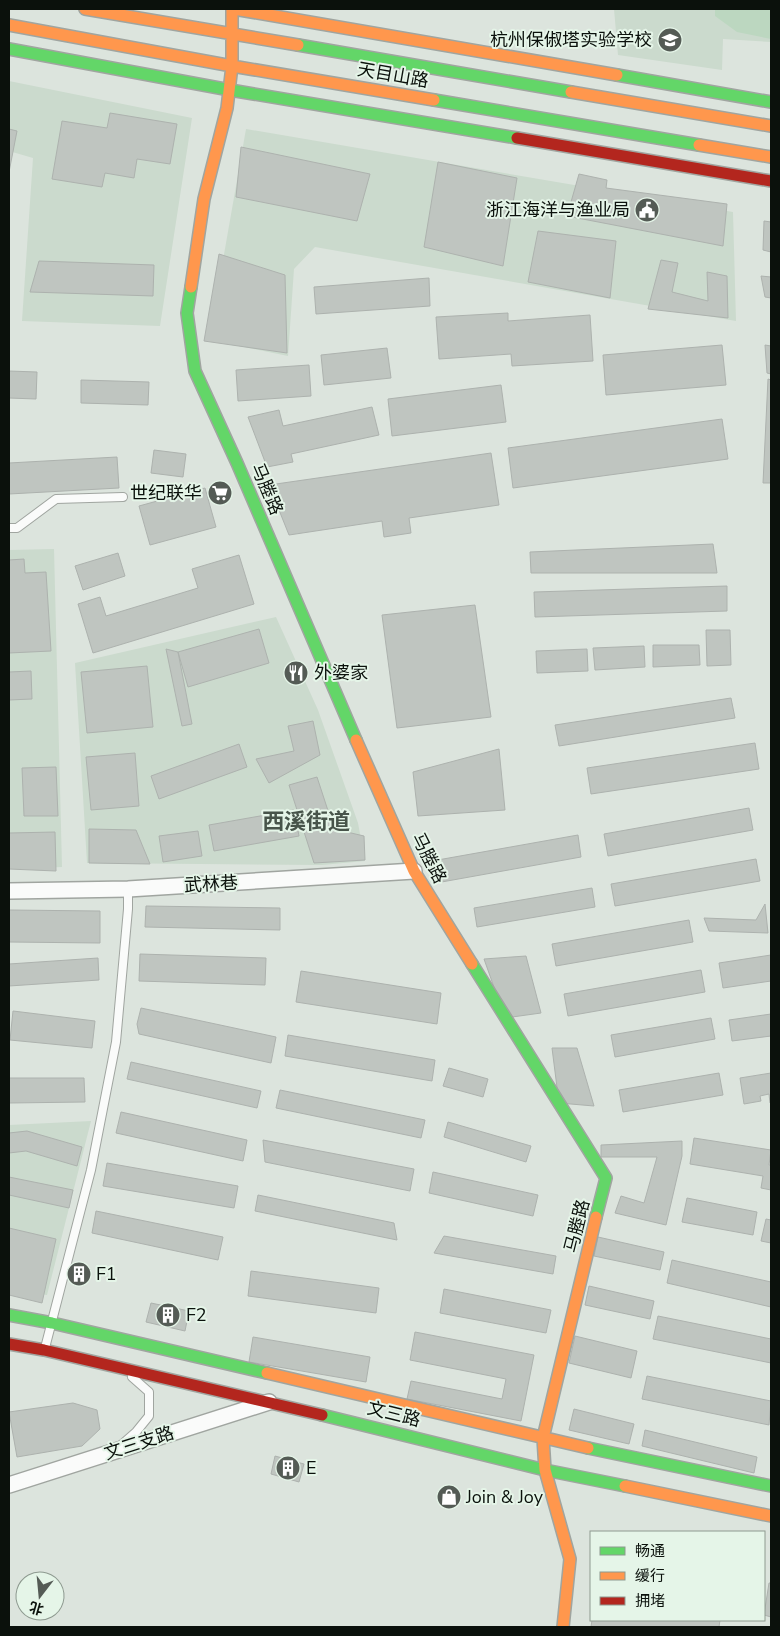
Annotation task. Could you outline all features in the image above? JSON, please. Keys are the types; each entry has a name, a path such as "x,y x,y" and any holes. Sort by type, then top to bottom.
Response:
{"main road":[{"name":"天目山路","path":"85,9 771,126"},
{"name":"马塍路","path":"233,9 230,90 204,200 187,313 195,371 237,463 323,666 414,872 606,1178 543,1438 545,1470 570,1559 563,1627"},
{"path":"233,9 771,102"},
{"name":"天目山路","path":"9,25 232,66 771,157"},
{"path":"9,49 230,90 771,181"},
{"name":"文三路","path":"9,1315 52,1323 543,1438 771,1486"},
{"name":"文三路","path":"9,1344 44,1350 123,1370 270,1402 545,1470 771,1516"}],"street":[{"name":"武林巷","path":"9,891 128,889 414,872"},
{"name":"文三支路","path":"9,1485 270,1402"}],"lane":[{"path":"9,528 17,528 56,499 123,497"},
{"path":"44,1350 92,1170 116,1042 128,909 128,889"},
{"path":"112,1452 136,1432 149,1416 149,1392 123,1370"}],"shaded area":[{"name":"杭州保俶塔实验学校","path":"614,9 771,9 771,42 723,39 722,70 618,55"},
{"path":"9,81 192,118 160,326 22,321 33,158 9,151"},
{"path":"246,129 733,212 736,321 315,247 294,269 288,356 209,340"},
{"path":"54,549 62,867 9,869 9,550"},
{"path":"276,617 318,710 358,823 365,861 322,865 87,863 75,663"},
{"path":"91,1121 47,1295 9,1290 9,1125"}],"green space":[{"path":"715,9 771,9 771,39 737,32 715,16"}],"building":[{"path":"110,113 177,124 170,164 137,159 134,178 105,173 102,187 52,179 62,121 107,128"},
{"path":"9,129 17,131 9,172"},
{"path":"241,147 370,174 357,221 236,197"},
{"path":"438,162 517,178 503,266 424,247"},
{"name":"浙江海洋与渔业局","path":"579,174 607,180 606,188 727,204 723,246 567,216"},
{"path":"764,221 771,222 771,252 763,250"},
{"path":"538,231 616,241 610,298 528,282"},
{"path":"219,254 285,275 287,353 204,341"},
{"path":"661,260 678,263 672,292 708,301 707,272 727,276 728,318 648,309"},
{"path":"39,261 154,265 153,296 30,292"},
{"path":"761,276 771,277 771,298 765,297"},
{"path":"429,278 430,306 316,314 314,287"},
{"path":"508,313 508,321 590,315 593,361 512,366 511,354 439,359 436,317"},
{"path":"722,345 726,385 606,395 603,355"},
{"path":"765,345 771,346 771,374 767,373"},
{"path":"387,348 391,378 324,385 321,355"},
{"path":"309,365 311,396 238,401 236,370"},
{"path":"9,371 37,372 36,399 9,398"},
{"path":"768,379 771,380 771,483 763,483"},
{"path":"81,380 149,382 148,405 81,403"},
{"path":"501,385 506,422 392,436 388,399"},
{"path":"372,407 379,435 291,454 293,462 267,467 248,417 279,410 283,426"},
{"path":"722,419 728,459 513,488 508,448"},
{"path":"154,450 186,454 183,477 151,473"},
{"path":"491,453 499,505 409,518 411,533 384,537 382,521 289,535 269,485"},
{"path":"117,457 119,488 9,494 9,463"},
{"path":"205,488 216,527 150,545 139,506"},
{"path":"713,544 717,573 531,573 530,552"},
{"path":"118,553 125,576 83,590 75,566"},
{"path":"239,555 254,604 93,653 78,604 100,597 106,616 198,588 192,569"},
{"path":"24,559 25,573 46,572 51,651 9,653 9,560"},
{"path":"727,586 727,611 535,617 534,592"},
{"path":"475,605 491,717 397,728 382,615"},
{"path":"259,629 269,663 188,687 178,652"},
{"path":"706,630 730,630 731,665 707,666"},
{"path":"653,645 699,645 700,665 653,667"},
{"path":"644,646 645,667 595,670 593,648"},
{"path":"166,649 178,652 192,724 182,726"},
{"path":"587,649 588,671 537,673 536,651"},
{"path":"147,666 153,727 87,733 81,672"},
{"path":"31,671 32,699 9,700 9,672"},
{"path":"731,698 735,718 559,746 555,725"},
{"path":"313,721 320,755 269,783 256,759 294,751 288,726"},
{"path":"755,743 759,769 591,794 587,768"},
{"path":"239,744 247,767 159,799 151,776"},
{"path":"499,749 505,810 418,816 413,772"},
{"path":"135,753 139,806 91,810 86,757"},
{"path":"56,767 58,816 24,816 22,768"},
{"path":"317,777 334,829 364,836 365,860 314,863 289,785"},
{"path":"749,808 753,830 608,856 604,834"},
{"path":"294,810 299,836 214,851 209,825"},
{"path":"89,829 136,830 150,864 89,863"},
{"path":"198,831 202,856 163,862 159,836"},
{"path":"55,832 56,871 9,869 9,833"},
{"path":"578,835 581,857 436,883 432,861"},
{"path":"756,859 760,881 615,906 611,884"},
{"path":"592,888 595,907 477,927 474,908"},
{"path":"765,904 768,933 709,931 704,918 756,920"},
{"path":"146,906 280,908 280,930 145,927"},
{"path":"9,910 100,911 100,943 9,942"},
{"path":"689,920 693,942 556,966 552,944"},
{"path":"140,954 266,958 265,985 139,981"},
{"path":"771,955 771,981 723,988 719,963"},
{"path":"526,956 541,1013 505,1018 484,959"},
{"path":"98,958 99,980 9,986 9,964"},
{"path":"701,970 705,992 568,1016 564,994"},
{"path":"301,971 441,993 437,1024 296,1002"},
{"path":"141,1008 276,1037 271,1063 139,1034 137,1024"},
{"path":"13,1011 95,1021 92,1048 10,1040"},
{"path":"771,1014 771,1036 732,1041 729,1020"},
{"path":"711,1018 715,1039 615,1057 611,1035"},
{"path":"288,1035 435,1060 432,1081 285,1056"},
{"path":"552,1048 577,1048 594,1106 559,1103"},
{"path":"131,1062 261,1091 257,1108 127,1079"},
{"path":"449,1068 488,1079 483,1097 443,1086"},
{"path":"719,1073 723,1095 623,1112 619,1090"},
{"path":"771,1073 771,1103 769,1094 760,1096 761,1101 744,1104 740,1078"},
{"path":"9,1078 84,1078 85,1102 9,1103"},
{"path":"280,1090 425,1120 421,1138 276,1108"},
{"path":"121,1112 247,1140 243,1161 116,1133"},
{"path":"448,1122 531,1146 526,1162 444,1137"},
{"path":"27,1131 82,1147 77,1166 26,1151 9,1153 9,1133"},
{"path":"694,1138 771,1150 769,1165 771,1165 771,1190 761,1188 763,1176 690,1164"},
{"path":"263,1140 414,1169 410,1191 265,1162"},
{"path":"682,1141 682,1156 666,1225 615,1213 621,1196 644,1203 657,1157 601,1157 601,1145"},
{"path":"107,1163 238,1186 234,1208 103,1186"},
{"path":"433,1172 538,1195 533,1216 429,1193"},
{"path":"9,1177 73,1190 69,1208 9,1195"},
{"path":"258,1195 394,1223 397,1240 255,1211"},
{"path":"687,1198 757,1212 753,1235 682,1222"},
{"path":"96,1211 223,1237 218,1260 92,1233"},
{"path":"766,1219 771,1220 771,1243 761,1241"},
{"path":"9,1228 56,1239 42,1303 9,1295"},
{"path":"444,1236 556,1256 553,1274 434,1253"},
{"path":"598,1237 664,1252 660,1270 594,1256"},
{"path":"672,1260 771,1282 771,1307 667,1283"},
{"name":"F1","path":"76,1265 86,1267 83,1282 72,1280"},
{"path":"251,1271 379,1288 376,1313 248,1296"},
{"path":"589,1286 654,1301 650,1319 585,1305"},
{"path":"444,1289 551,1310 546,1333 440,1313"},
{"name":"F2","path":"151,1303 189,1311 185,1331 146,1322"},
{"path":"658,1316 771,1339 771,1363 653,1339"},
{"path":"415,1332 534,1355 521,1421 407,1399 411,1381 502,1399 506,1379 410,1360"},
{"path":"575,1336 637,1351 631,1378 569,1363"},
{"path":"253,1337 370,1357 366,1382 249,1362"},
{"path":"647,1376 771,1401 769,1425 642,1399"},
{"path":"73,1403 97,1410 100,1429 82,1446 17,1457 9,1412"},
{"path":"574,1409 634,1424 629,1444 569,1430"},
{"path":"645,1430 757,1457 754,1473 642,1446"},
{"name":"E","path":"275,1456 304,1464 299,1482 271,1474"},
{"path":"769,1583 771,1583 771,1617 765,1615"},
{"path":"592,1621 720,1621 719,1627 591,1627"}],"traffic: fast":[{"path":"298,45 571,92"},
{"path":"9,49 230,90 517,138"},
{"path":"617,75 771,102"},
{"path":"434,100 699,145"},
{"path":"191,287 187,313 195,371 237,463 356,740"},
{"path":"472,964 606,1178 596,1217"},
{"path":"9,1315 52,1323 267,1373"},
{"path":"322,1415 545,1470 625,1486"},
{"path":"588,1448 771,1486"}],"traffic: slow":[{"path":"85,9 298,45"},
{"path":"191,287 204,199 227,108 232,66 232,9"},
{"path":"234,9 617,75"},
{"path":"9,25 232,66 434,100"},
{"path":"571,92 771,126"},
{"path":"699,145 771,157"},
{"path":"356,740 414,871 472,964"},
{"path":"563,1627 570,1559 545,1470 543,1438 596,1217"},
{"path":"267,1373 588,1448"},
{"path":"625,1486 771,1516"}],"traffic: jam":[{"path":"517,138 771,181"},
{"path":"9,1344 44,1350 322,1415"}],"place":[{"name":"杭州保俶塔实验学校","path":"670,40"},
{"name":"浙江海洋与渔业局","path":"647,210"},
{"name":"世纪联华","path":"220,493"},
{"name":"外婆家","path":"296,673"},
{"name":"F1","path":"79,1274"},
{"name":"F2","path":"168,1315"},
{"name":"E","path":"288,1468"},
{"name":"Join & Joy","path":"449,1497"}],"district":[{"name":"西溪街道","path":"306,821"}]}
